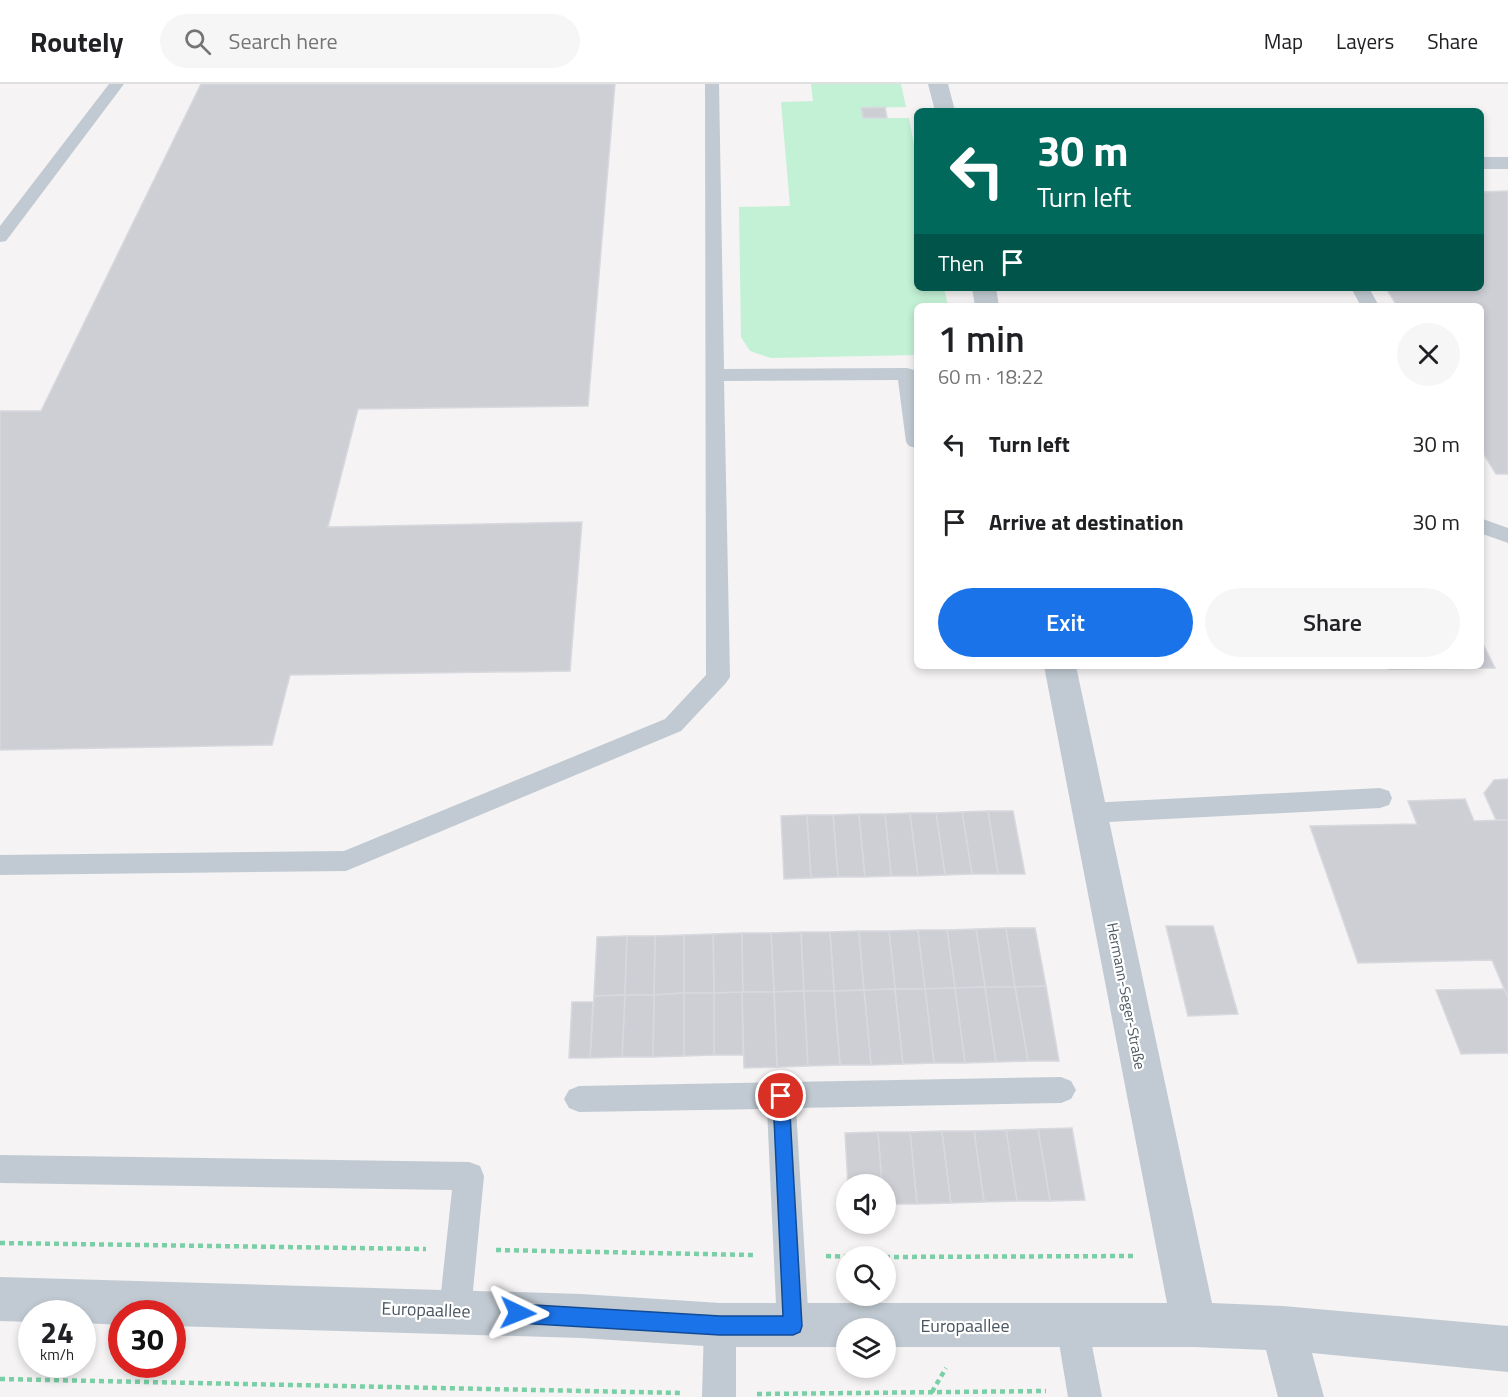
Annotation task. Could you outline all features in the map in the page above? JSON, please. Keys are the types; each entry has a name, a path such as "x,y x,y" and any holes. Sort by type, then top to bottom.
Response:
{"street":[{"path":"938,84 944,108"},
{"name":"Hermann-Seger-Straße","path":"1061,669 1178,1256 1194,1325"},
{"name":"Europaallee","path":"0,1299 455,1311 720,1325 1194,1325 1283,1328 1508,1349"},
{"path":"1283,1328 1301,1397"}],"lane":[{"path":"0,237 117,84"},
{"path":"0,866 346,861 673,725 718,677 712,84"},
{"path":"715,375 907,374 914,427"},
{"path":"1484,527 1508,536"},
{"path":"1089,813 1380,798"},
{"path":"579,1099 1061,1090"},
{"path":"781,1096 793,1326"},
{"path":"0,1168 468,1176 455,1311"},
{"path":"718,1395 720,1325"},
{"path":"1072,1325 1084,1393"}],"path":[{"path":"896,1257 1178,1256"},
{"path":"0,1379 718,1395 1084,1393"}],"green space":[{"path":"811,84 901,84 906,107 861,108 863,118 909,118 914,144 914,291 945,291 947,303 914,303 914,355 771,358 750,351 741,337 739,207 790,206 781,102 813,101"}],"building":[{"path":"201,84 615,84 588,406 358,409 328,527 582,522 570,671 290,675 272,745 0,750 0,411 41,411"},
{"path":"885,107 887,118 863,118 861,108"},
{"path":"1508,191 1508,474 1496,474 1484,454 1484,303 1395,303 1388,291 1484,291 1484,192"},
{"path":"1484,646 1495,668 1484,668"},
{"path":"1508,779 1508,820 1496,820 1484,793 1494,780"},
{"path":"1465,799 1474,821 1508,820 1508,998 1492,960 1358,963 1310,826 1417,824 1408,801"},
{"path":"988,811 1013,811 1025,874 998,874"},
{"path":"988,811 998,874 972,874 962,812"},
{"path":"962,812 972,874 945,875 936,813"},
{"path":"910,813 918,876 891,876 885,814"},
{"path":"910,813 936,813 945,875 918,876"},
{"path":"859,814 865,877 838,877 833,815"},
{"path":"859,814 885,814 891,876 865,877"},
{"path":"807,815 811,878 784,879 781,816"},
{"path":"807,815 833,815 838,877 811,878"},
{"path":"1166,926 1213,926 1238,1014 1188,1016"},
{"path":"1006,928 1015,987 985,987 976,929"},
{"path":"1006,928 1035,928 1046,986 1015,987"},
{"path":"976,929 985,987 955,988 947,930"},
{"path":"918,930 925,989 895,989 889,931"},
{"path":"918,930 947,930 955,988 925,989"},
{"path":"859,931 864,990 834,991 830,932"},
{"path":"859,931 889,931 895,989 864,990"},
{"path":"801,932 804,991 774,992 771,933"},
{"path":"801,932 830,932 834,991 804,991"},
{"path":"742,933 743,993 714,993 713,934"},
{"path":"742,933 771,933 774,992 743,993"},
{"path":"713,934 714,993 684,993 684,935"},
{"path":"684,935 684,993 654,995 655,936"},
{"path":"627,936 625,995 594,996 597,937"},
{"path":"627,936 655,936 654,995 625,995"},
{"path":"1046,986 1059,1061 1028,1061 1015,987"},
{"path":"985,987 996,1062 965,1063 955,988"},
{"path":"985,987 1015,987 1028,1061 996,1062"},
{"path":"955,988 965,1063 934,1063 925,989"},
{"path":"895,989 903,1064 871,1065 864,990"},
{"path":"895,989 925,989 934,1063 903,1064"},
{"path":"1504,989 1508,998 1508,1053 1461,1054 1436,990"},
{"path":"864,990 871,1065 840,1065 834,991"},
{"path":"804,991 808,1066 777,1067 774,992"},
{"path":"804,991 834,991 840,1065 808,1066"},
{"path":"742,992 774,992 777,1067 744,1068"},
{"path":"742,992 743,1055 714,1055 714,993"},
{"path":"684,993 684,1056 653,1057 654,995"},
{"path":"684,993 714,993 714,1055 684,1056"},
{"path":"625,995 654,995 653,1057 622,1057"},
{"path":"625,995 622,1057 590,1058 594,996"},
{"path":"572,1002 593,1002 590,1058 569,1058"},
{"path":"1072,1128 1085,1200 1050,1201 1038,1129"},
{"path":"1038,1129 1050,1201 1017,1201 1006,1130"},
{"path":"1006,1130 1017,1201 984,1202 974,1131"},
{"path":"942,1131 951,1203 917,1204 910,1132"},
{"path":"942,1131 974,1131 984,1202 951,1203"},
{"path":"878,1132 910,1132 917,1204 896,1204 896,1174 881,1174"},
{"path":"878,1132 881,1174 847,1174 845,1133"}],"route":[{"path":"518,1313 720,1325 793,1326 781,1096"}]}
